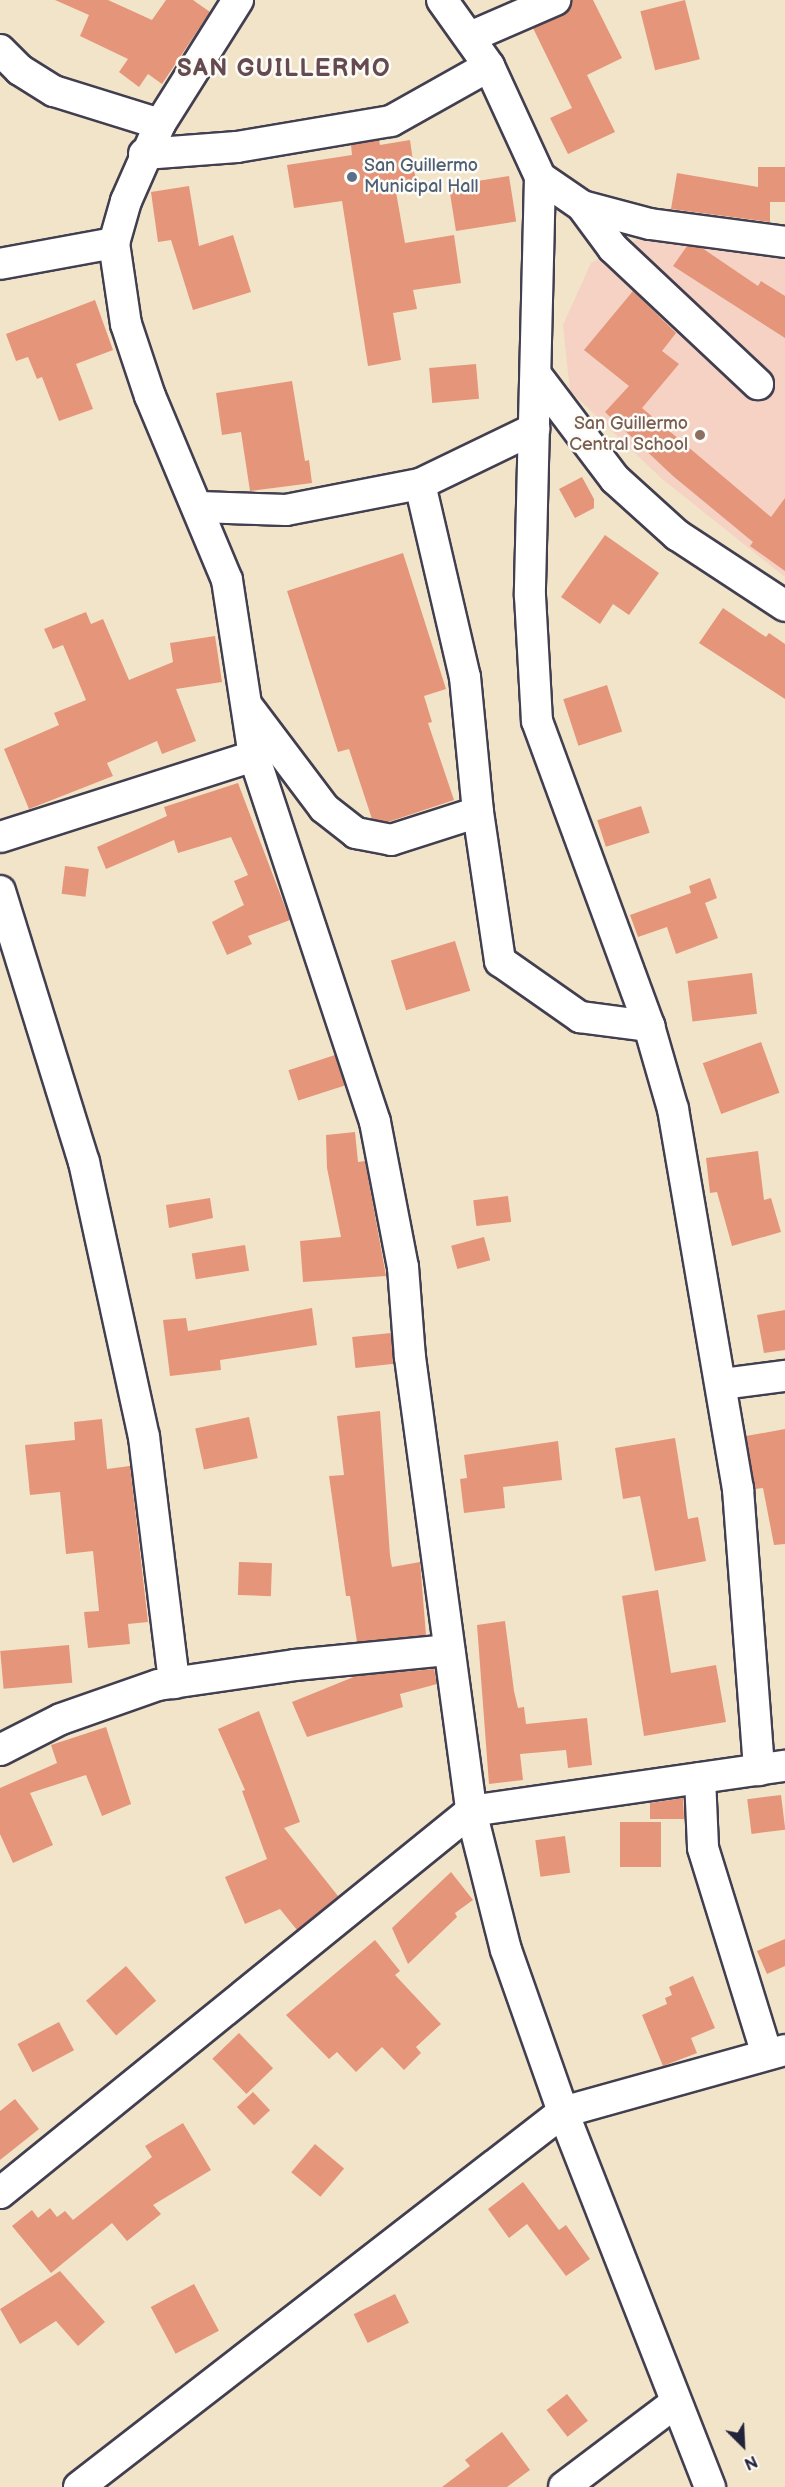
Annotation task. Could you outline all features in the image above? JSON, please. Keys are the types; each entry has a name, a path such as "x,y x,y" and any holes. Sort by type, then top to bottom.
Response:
{"street":[{"path":"238,0 160,124 144,154 114,243 126,324 150,396 199,507 227,580 254,756 375,1122 403,1267 410,1358 471,1811 506,1950 563,2112 675,2403 710,2487"},
{"path":"0,2193 471,1811 772,1768 723,1384 673,1109 649,1026 537,721 530,596 540,177 489,66 442,0"},
{"path":"470,37 555,0"},
{"path":"0,50 20,70 54,91 160,124"},
{"path":"144,154 237,147 391,121 489,66"},
{"path":"540,177 582,206 613,248 758,384"},
{"path":"582,206 650,224 785,242"},
{"path":"0,264 114,243"},
{"path":"537,376 615,479 677,535 785,606"},
{"path":"199,507 286,510 420,484 534,429"},
{"path":"420,484 465,677 478,812 500,961 580,1017 649,1026"},
{"path":"246,705 324,808 356,833 392,840 478,812"},
{"path":"0,837 254,756"},
{"path":"0,891 89,1185 144,1437 174,1683"},
{"path":"723,1384 785,1376"},
{"path":"0,1750 61,1719 174,1683 295,1665 449,1650"},
{"path":"80,2487 563,2112 776,2051 703,1848 700,1778"},
{"path":"564,2487 675,2403"}],"shaded area":[{"name":"San Guillermo Central School","path":"657,229 785,252 785,577 661,478 570,391 563,325 591,263"}],"building":[{"path":"55,0 108,0 152,20 166,0 193,0 210,12 162,84 148,74 139,87 119,72 128,59 80,36 89,15"},
{"path":"572,0 593,0 622,58 587,75 615,132 568,154 550,118 572,108 533,28 562,16"},
{"path":"685,0 700,59 655,70 640,11"},
{"path":"379,140 380,145 410,140 417,189 396,192 405,243 454,235 461,283 413,290 417,309 393,313 401,360 368,366 342,201 294,208 287,165 352,155 351,145"},
{"path":"758,167 785,167 785,202 770,202 770,222 671,209 677,173 758,187"},
{"path":"509,176 516,221 456,231 449,186"},
{"path":"189,186 199,246 233,235 251,292 193,310 171,240 158,242 151,192"},
{"path":"687,246 702,248 758,286 761,281 785,296 785,338 673,266"},
{"path":"633,291 676,333 662,351 679,364 642,408 771,517 785,498 785,571 750,546 753,542 673,476 605,412 629,386 584,350"},
{"path":"95,300 113,350 76,364 93,409 59,421 42,377 37,379 28,357 16,361 6,334"},
{"path":"476,364 479,399 432,403 429,368"},
{"path":"292,381 305,461 309,460 312,483 250,491 241,432 222,435 216,393"},
{"path":"582,477 594,499 594,508 575,518 559,489"},
{"path":"605,535 659,573 629,615 613,604 600,624 561,597"},
{"path":"403,553 446,689 424,696 432,722 428,723 454,800 388,822 372,819 349,749 338,752 287,591"},
{"path":"723,608 766,637 769,633 785,644 785,699 699,643"},
{"path":"86,612 91,624 103,619 129,680 173,662 170,643 215,636 222,682 176,689 196,741 162,754 157,741 107,763 113,776 29,809 4,749 59,725 54,713 86,700 63,645 53,649 44,629"},
{"path":"607,685 622,732 578,746 563,699"},
{"path":"238,783 290,920 248,936 252,944 227,955 212,922 244,905 234,881 248,875 231,837 178,853 174,840 106,869 97,847 167,816 164,807"},
{"path":"641,806 650,833 606,847 597,820"},
{"path":"65,866 89,869 85,897 62,894"},
{"path":"710,878 717,898 705,903 718,938 676,954 667,927 638,937 630,915 691,893 689,886"},
{"path":"455,941 470,991 406,1010 391,961"},
{"path":"752,973 757,1014 692,1022 687,981"},
{"path":"761,1042 779,1093 721,1114 703,1063"},
{"path":"335,1055 345,1085 298,1101 288,1070"},
{"path":"355,1132 358,1162 365,1161 386,1276 303,1282 300,1241 341,1237 327,1168 326,1135"},
{"path":"758,1151 764,1200 771,1198 781,1232 732,1246 717,1192 710,1193 706,1158"},
{"path":"508,1196 511,1222 476,1226 473,1200"},
{"path":"210,1198 213,1218 169,1228 166,1205"},
{"path":"484,1237 490,1260 457,1269 451,1246"},
{"path":"245,1245 249,1271 196,1279 192,1253"},
{"path":"312,1308 317,1345 220,1360 221,1370 170,1376 163,1320 186,1318 188,1331"},
{"path":"785,1310 785,1350 764,1353 757,1315"},
{"path":"391,1333 394,1364 355,1368 352,1337"},
{"path":"380,1411 392,1567 420,1562 426,1635 357,1642 350,1596 346,1596 329,1476 344,1475 337,1416"},
{"path":"249,1417 258,1458 204,1470 195,1428"},
{"path":"102,1419 107,1469 130,1466 148,1622 128,1624 130,1644 88,1648 84,1612 99,1611 93,1551 66,1554 60,1492 30,1495 25,1445 75,1440 74,1422"},
{"path":"785,1429 785,1544 774,1545 763,1488 755,1489 746,1436"},
{"path":"675,1438 688,1519 698,1517 706,1561 655,1571 640,1496 623,1499 615,1448"},
{"path":"558,1441 562,1480 503,1487 505,1508 464,1513 460,1479 467,1478 464,1455"},
{"path":"239,1562 272,1563 271,1596 238,1595"},
{"path":"658,1590 671,1673 716,1665 726,1722 644,1736 622,1596"},
{"path":"505,1621 514,1691 518,1708 524,1707 526,1724 587,1718 592,1765 568,1768 566,1750 520,1754 523,1780 489,1784 477,1625"},
{"path":"69,1645 72,1683 4,1689 0,1651"},
{"path":"434,1669 437,1684 400,1694 403,1707 307,1737 292,1702 356,1676"},
{"path":"259,1711 300,1822 284,1828 338,1896 297,1930 280,1909 245,1924 225,1877 267,1859 242,1791 245,1790 218,1729"},
{"path":"106,1727 131,1804 102,1816 86,1775 30,1793 53,1845 13,1863 0,1834 0,1788 57,1763 51,1745"},
{"path":"781,1795 785,1830 752,1834 747,1799"},
{"path":"683,1798 684,1819 650,1819 650,1803"},
{"path":"620,1822 661,1822 661,1867 620,1867"},
{"path":"565,1836 570,1873 540,1877 535,1840"},
{"path":"451,1872 473,1900 455,1913 457,1917 408,1964 392,1928"},
{"path":"785,1939 785,1966 767,1974 757,1951"},
{"path":"375,1940 400,1971 395,1975 441,2024 416,2047 421,2053 404,2070 382,2047 356,2072 337,2052 329,2059 286,2015"},
{"path":"126,1966 156,2001 116,2035 86,2001"},
{"path":"693,1976 715,2028 691,2038 697,2053 663,2066 642,2015 667,2004 665,1998 672,1995 669,1987"},
{"path":"59,2022 74,2050 33,2072 18,2044"},
{"path":"239,2033 273,2068 246,2094 212,2059"},
{"path":"253,2092 270,2110 254,2125 237,2107"},
{"path":"15,2099 39,2129 0,2160 0,2111"},
{"path":"183,2123 211,2170 153,2205 161,2214 127,2241 112,2223 51,2273 12,2226 32,2210 38,2218 50,2208 57,2217 65,2211 73,2220 152,2157 145,2146"},
{"path":"315,2144 344,2168 320,2197 291,2172"},
{"path":"523,2182 559,2230 566,2225 590,2259 566,2276 527,2224 509,2238 488,2209"},
{"path":"60,2271 105,2322 78,2346 56,2321 20,2344 0,2309"},
{"path":"194,2284 219,2331 176,2354 151,2307"},
{"path":"395,2294 409,2323 368,2343 354,2314"},
{"path":"567,2394 588,2421 567,2437 547,2410"},
{"path":"502,2432 530,2470 507,2487 442,2487 470,2466 465,2460"}],"place":[{"name":"San Guillermo Municipal Hall","path":"352,177"},
{"name":"San Guillermo Central School","path":"700,435"}],"district":[{"name":"SAN GUILLERMO","path":"284,69"}]}
